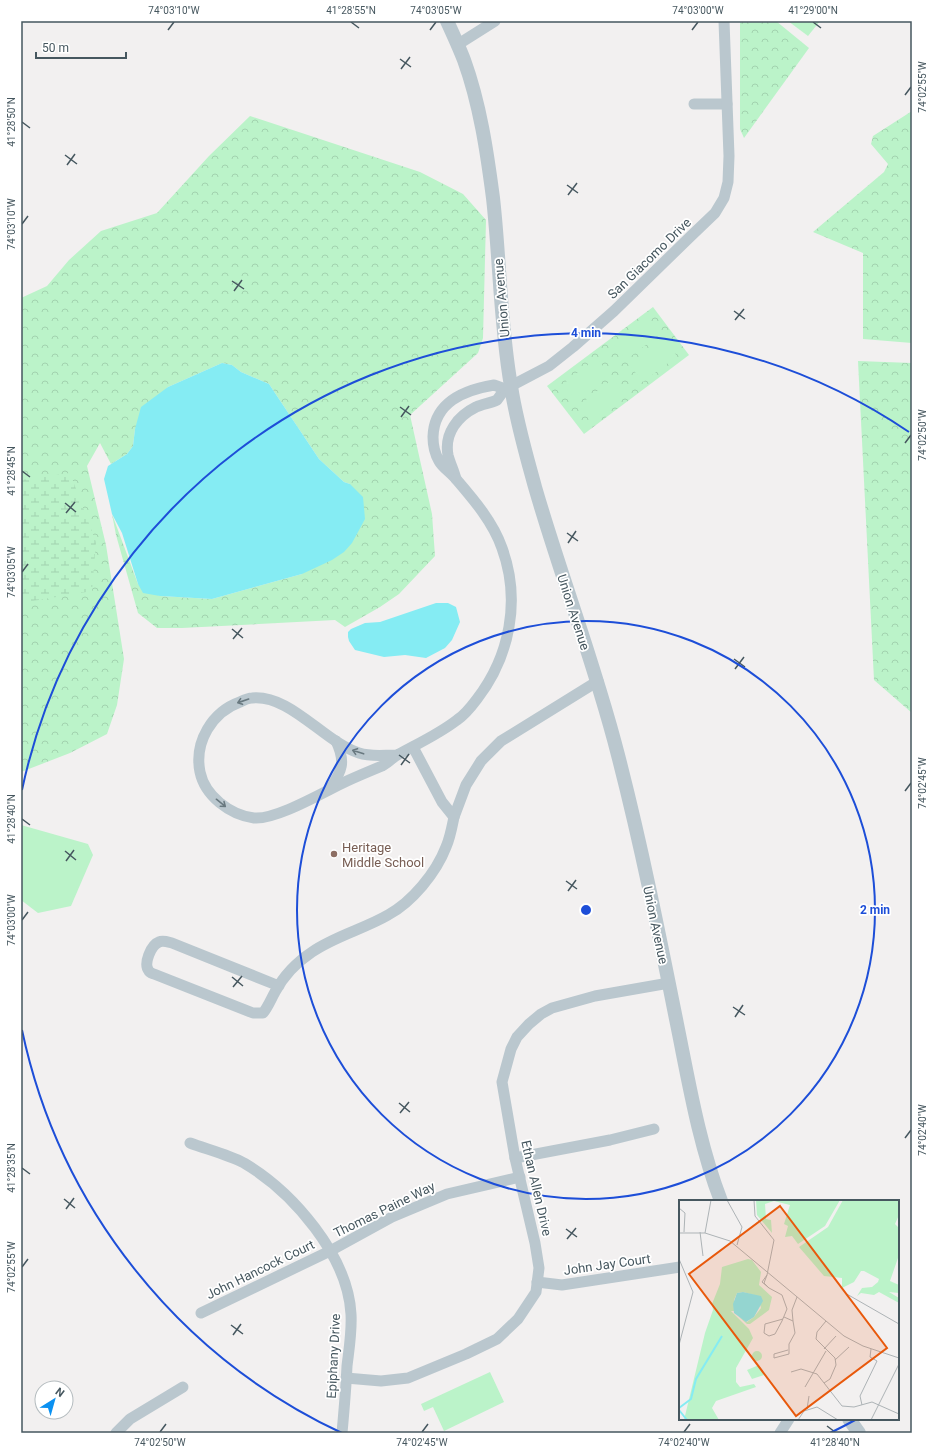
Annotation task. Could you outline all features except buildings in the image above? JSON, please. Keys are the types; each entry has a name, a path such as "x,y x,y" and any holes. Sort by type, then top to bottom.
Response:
{"street":[{"name":"Union Avenue","path":"447,21 464,63 476,101 485,145 493,198 508,388 548,530 598,681 618,756 669,983 696,1118 710,1173 721,1200"},
{"path":"457,45 495,21"},
{"name":"San Giacomo Drive","path":"456,479 448,455 449,435 452,429 467,412 478,406 497,400 508,388 549,366 573,347 614,311 715,213 724,198 728,182 724,21"},
{"path":"694,104 727,104"},
{"path":"396,755 376,756 359,753 345,747 287,707 269,699 252,698 230,705 215,717 204,734 199,753 200,773 208,790 219,803 246,817 270,817 384,765 396,755 413,747 458,720 470,707 498,667 507,641 510,625 510,578 502,548 495,531 485,515 456,479 439,461 433,444 434,428 441,412 450,402 463,393 477,388 494,385 508,388"},
{"path":"279,986 172,943 163,941 158,942 154,946 146,966 149,971 154,974 258,1014 263,1013 279,986 296,965 311,953 332,941 388,916 413,897 432,872 446,847 454,817 466,785 481,760 501,741 598,681"},
{"path":"329,789 339,776 342,764 342,752 336,741"},
{"path":"413,747 442,802 454,817"},
{"name":"Ethan Allen Drive","path":"346,1378 381,1381 408,1378 466,1354 497,1339 518,1319 536,1292 539,1268 535,1243 515,1158 502,1082 507,1062 517,1037 535,1019 552,1008 595,996 669,983"},
{"path":"515,1158 610,1140 654,1129"},
{"name":"Epiphany Drive","path":"190,1143 242,1162 266,1177 292,1202 318,1233 330,1251 346,1286 349,1301 351,1332 342,1433"},
{"name":"Thomas Paine Way","path":"330,1251 392,1217 446,1194 520,1177"},
{"name":"John Hancock Court","path":"201,1313 330,1251"},
{"name":"John Jay Court","path":"537,1282 562,1285 679,1267"},
{"path":"116,1433 130,1419 183,1387"},
{"path":"780,1433 788,1420"},
{"path":"850,1420 859,1433"}],"green space":[{"path":"740,21 776,21 809,48 744,138 740,129"},
{"path":"788,21 820,21 808,36"},
{"path":"912,111 912,343 863,339 863,253 813,232 884,172 888,164 871,144 873,136"},
{"path":"250,116 420,172 463,194 486,220 483,338 478,353 410,415 432,514 435,556 399,594 345,627 335,620 157,628 138,613 116,535 112,514 138,584 160,596 212,599 302,574 350,484 344,482 319,459 269,384 241,372 232,365 222,363 168,387 135,429 133,446 127,454 111,464 100,443 87,466 106,545 124,659 117,705 107,734 70,753 21,772 21,298 47,286 69,260 101,231 157,213 209,156"},
{"path":"653,307 689,355 584,434 547,386"},
{"path":"648,319 660,334 626,360 614,345"},
{"path":"665,341 677,356 643,382 631,367"},
{"path":"597,358 608,373 575,399 563,384"},
{"path":"858,361 912,363 912,713 874,680"},
{"path":"613,379 625,395 591,421 579,405"},
{"path":"70,473 96,542 92,591 21,603 21,480"},
{"path":"21,825 88,844 93,855 71,906 38,913 21,900"},
{"path":"490,1372 504,1402 444,1431 433,1407 424,1411 421,1404"}],"water":[{"path":"222,363 232,365 241,372 269,384 319,459 344,482 350,484 363,497 365,519 352,543 344,552 332,560 302,574 212,599 160,596 143,593 138,584 122,533 112,514 104,479 108,466 127,454 133,446 135,429 141,407 168,387"},
{"path":"436,603 448,603 456,607 460,622 452,640 445,648 426,658 405,655 384,657 355,650 349,641 348,632 351,629 365,623 380,622"}],"place":[{"name":"Heritage Middle School","path":"334,854"}]}
